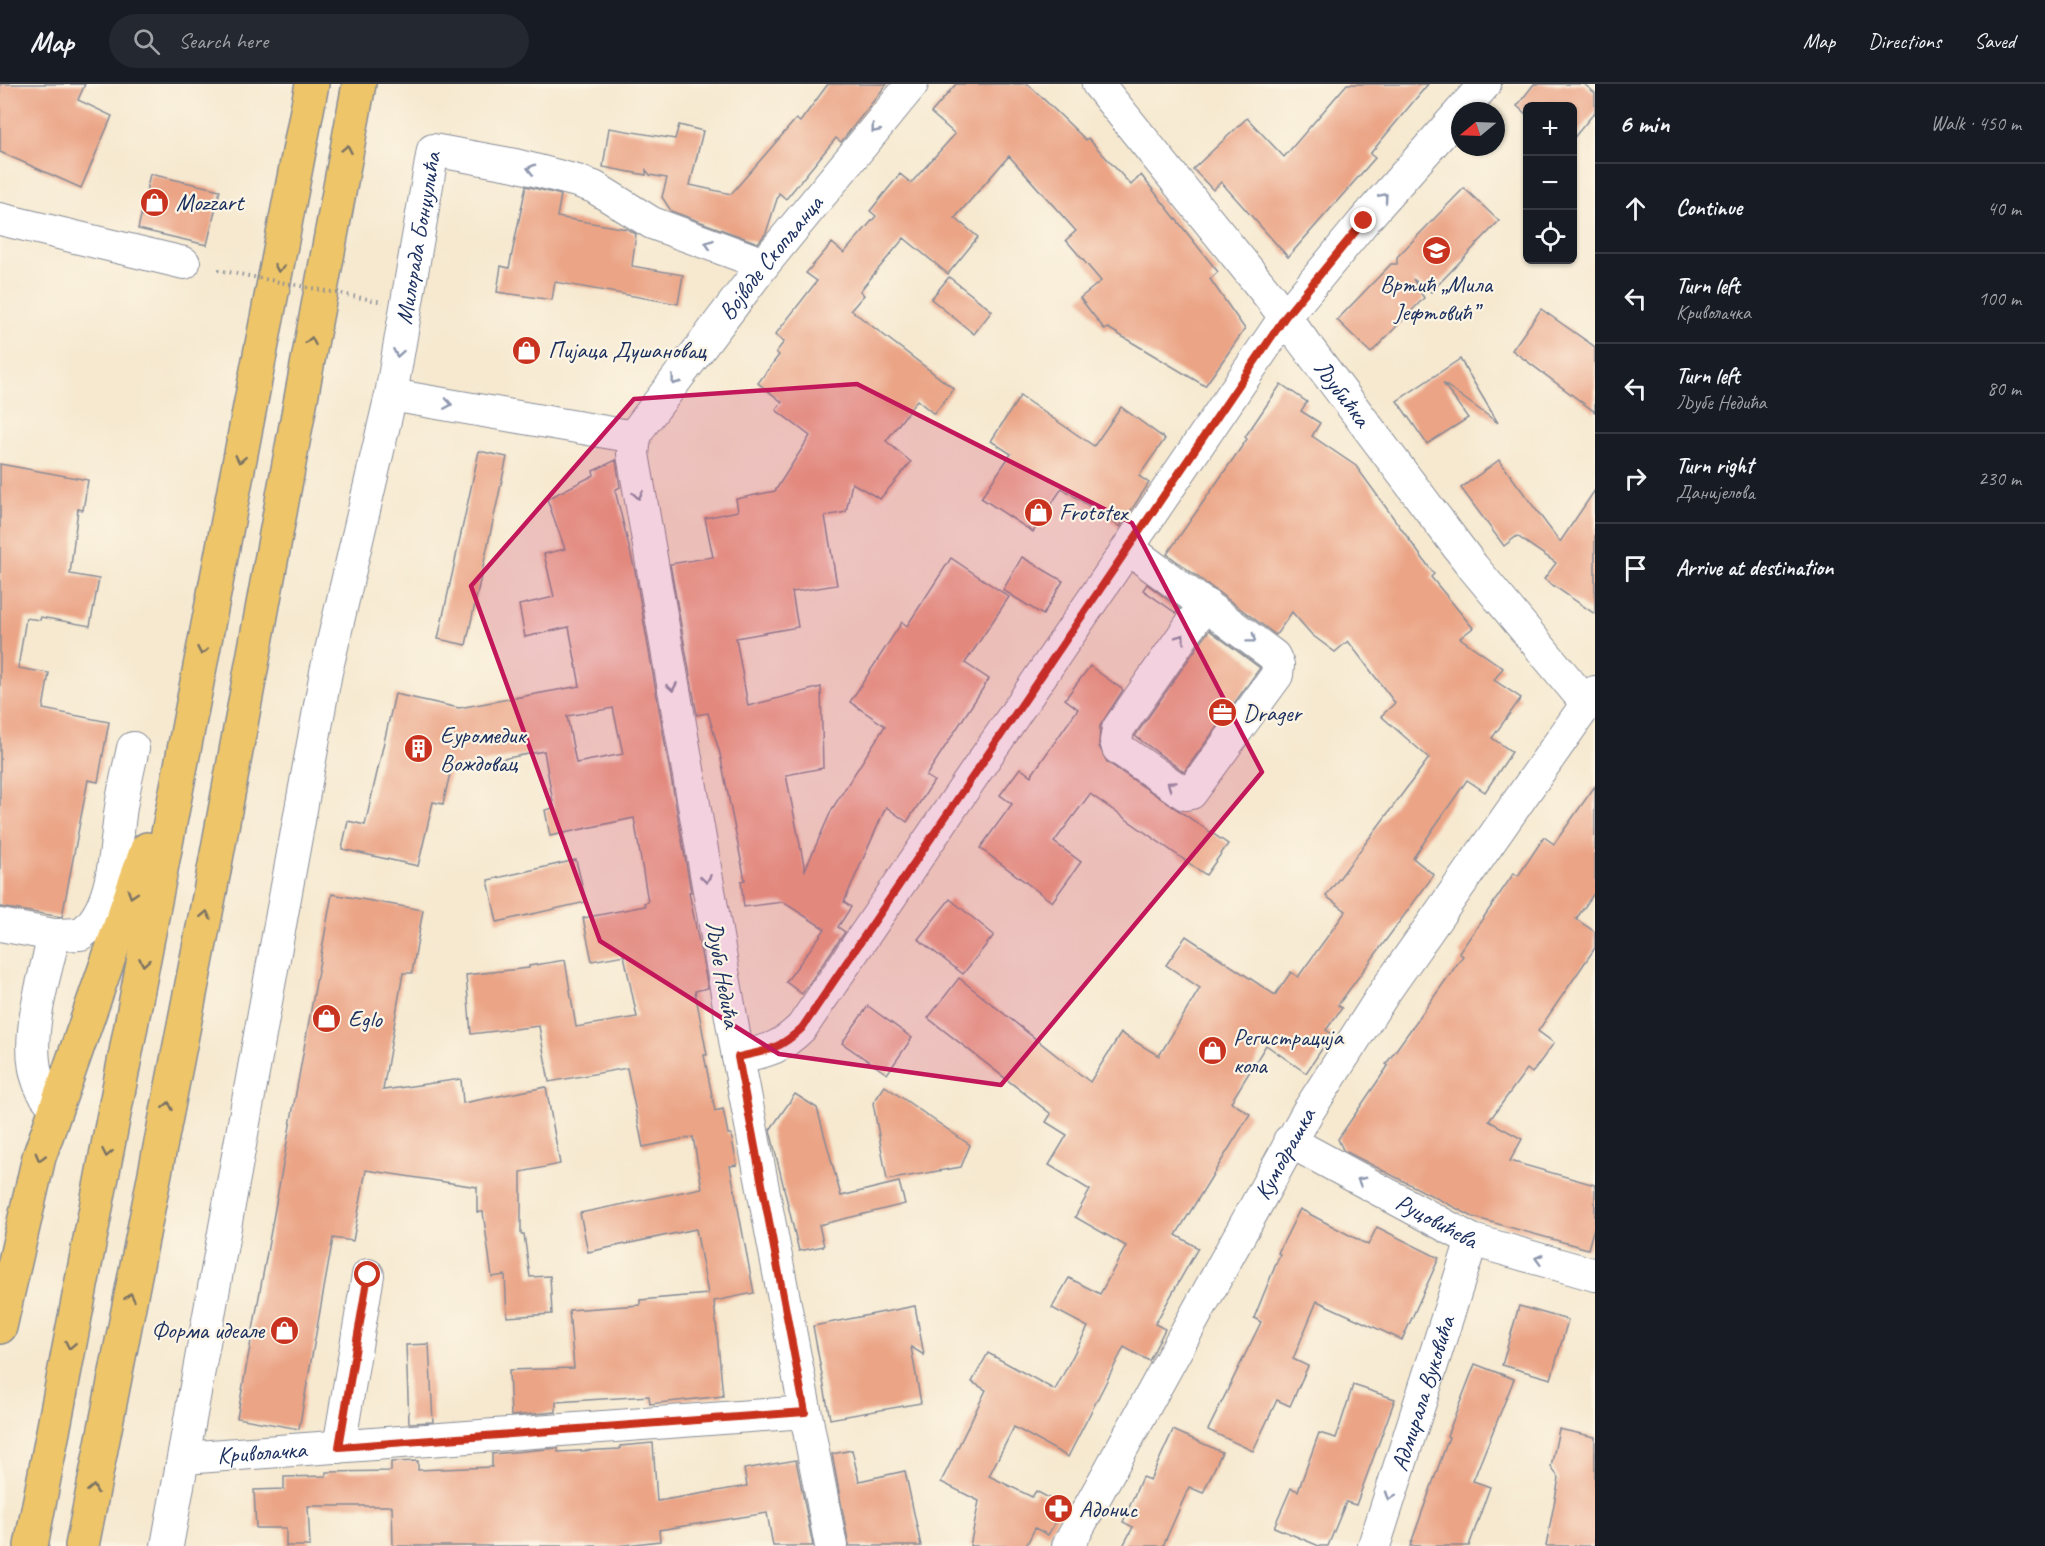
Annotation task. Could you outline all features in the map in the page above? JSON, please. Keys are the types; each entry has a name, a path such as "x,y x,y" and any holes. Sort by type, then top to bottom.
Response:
{"highway":[{"path":"31,1546 189,718 288,222 312,84"},
{"path":"82,1546 212,880 359,84"},
{"path":"0,1328 39,1157 55,1107 115,946 189,718"}],"street":[{"name":"Војводе Скопљанца","path":"635,437 764,264 912,84"},
{"name":"Љубићка","path":"1098,84 1285,317 1473,567 1591,698"},
{"path":"738,1057 772,1050 786,1043 802,1028 1285,317 1364,221 1485,84"},
{"name":"Милорада Бонџулића","path":"391,395 433,150 515,165 577,181 594,187 660,226 764,264"},
{"path":"0,219 184,263"},
{"path":"167,1546 327,672 391,395 635,437"},
{"name":"Љубе Недића","path":"635,437 634,472 738,1057 831,1546"},
{"path":"1129,549 1205,604 1274,656 1278,664 1277,675 1191,793 1185,794 1118,748 1116,741 1118,729 1205,604"},
{"name":"Кумодрашка","path":"1068,1546 1289,1142 1386,990 1591,698"},
{"path":"0,925 54,935 81,934 97,915 113,871 121,808 133,748"},
{"path":"54,935 34,1038 39,1088 55,1107"},
{"name":"Руцовићева","path":"1289,1142 1472,1240 1595,1275"},
{"name":"Адмирала Вуковића","path":"1374,1546 1472,1240"},
{"path":"339,1447 368,1275"},
{"name":"Криволачка","path":"184,1458 805,1412"}],"path":[{"path":"218,270 383,302"}],"highlighted area":[{"path":"857,384 1132,523 1262,772 1001,1085 779,1054 600,941 471,586 634,399"}],"building":[{"path":"0,84 85,84 78,100 112,116 81,188 0,152"},
{"path":"828,84 887,84 841,142 836,138 786,199 779,193 766,233 758,243 671,211 662,197 667,178 650,175 646,170 646,175 603,167 609,128 675,139 679,125 703,131 690,185 731,194 796,119 800,122"},
{"path":"956,84 1028,84 1086,140 1088,138 1131,185 1141,175 1218,272 1210,279 1245,329 1205,386 1108,328 1105,330 1080,298 1101,281 1066,240 1076,231 1009,156 955,218 978,237 948,274 904,238 860,291 864,295 851,310 954,389 934,414 917,400 886,441 911,462 880,499 852,483 846,512 825,516 837,585 792,592 798,627 736,638 748,706 821,687 823,768 786,775 805,870 832,809 885,726 850,702 902,622 907,626 951,558 1009,597 965,663 989,679 926,776 934,781 907,822 886,807 844,902 851,907 838,927 845,932 802,994 786,982 825,929 783,902 744,907 741,881 745,880 720,754 708,713 697,715 670,564 713,557 705,518 738,511 736,499 775,491 810,436 776,410 782,402 758,383 779,355 776,352 784,342 775,335 817,281 806,273 832,243 844,253 876,216 870,211 900,174 911,183 955,134 931,113"},
{"path":"1347,84 1428,84 1370,154 1375,158 1288,257 1221,182 1213,190 1193,169 1247,118 1284,157"},
{"path":"1534,84 1584,84 1595,93 1595,112 1577,134 1577,102 1523,102 1523,111 1517,106"},
{"path":"150,174 220,190 207,245 138,229"},
{"path":"526,186 561,195 557,217 627,229 636,234 632,266 683,275 678,304 555,282 552,300 497,292 501,266 509,268"},
{"name":"Вртић „Мила Јефтовић”","path":"1464,188 1499,221 1431,292 1413,279 1424,298 1371,353 1337,320 1391,264 1397,264 1397,257"},
{"path":"949,277 992,311 974,334 931,299"},
{"path":"1541,309 1595,347 1595,412 1512,350"},
{"path":"1460,359 1498,423 1443,383 1468,418 1427,444 1397,401"},
{"path":"1281,384 1307,402 1301,411 1320,423 1312,436 1356,466 1434,574 1431,577 1473,628 1460,638 1503,668 1494,680 1521,698 1492,738 1512,752 1485,792 1467,780 1413,858 1434,875 1338,1005 1342,1008 1326,1030 1332,1034 1306,1073 1266,1045 1231,1102 1250,1114 1176,1235 1198,1248 1155,1324 1165,1329 1149,1361 1124,1347 1068,1457 1014,1427 989,1476 1032,1497 1036,1491 1064,1506 1048,1535 1035,1528 1026,1546 970,1546 979,1501 941,1482 986,1390 972,1382 988,1353 1055,1390 1088,1327 1052,1308 1069,1278 1100,1294 1126,1246 1075,1217 1090,1190 1049,1165 1067,1135 1046,1122 1051,1114 928,1018 959,978 1090,1082 1121,1033 1159,1056 1200,988 1166,965 1186,936 1275,995 1291,972 1298,977 1346,911 1326,896 1429,758 1381,716 1395,703 1348,641 1335,652 1312,635 1292,612 1276,635 1167,554 1247,439 1245,437"},
{"path":"1020,396 1094,446 1121,407 1165,439 1139,476 1149,483 1120,527 1062,488 1033,532 981,498 1011,454 991,441"},
{"path":"479,451 507,457 466,645 438,639"},
{"path":"616,460 620,487 615,490 635,571 691,892 689,892 708,988 695,991 707,1055 704,1055 715,1111 723,1109 728,1134 731,1134 737,1165 730,1166 754,1293 714,1301 723,1396 650,1404 649,1396 556,1402 556,1412 511,1416 509,1370 574,1368 569,1310 640,1305 640,1300 708,1294 696,1229 588,1252 580,1213 702,1188 693,1137 643,1147 627,1068 549,1082 539,1026 471,1034 466,975 529,968 529,966 565,960 576,1027 637,1017 624,955 592,961 583,918 645,906 644,903 648,902 634,818 550,836 545,810 554,808 544,751 451,769 443,804 433,802 418,866 342,849 348,821 365,825 395,694 459,708 580,686 569,627 525,637 519,605 554,597 544,554 565,549 547,499 594,475 593,471","holes":["613,708 623,754 576,763 567,716"]},
{"path":"1499,460 1560,542 1595,490 1595,614 1544,579 1556,563 1517,536 1504,546 1461,488"},
{"path":"0,464 88,480 83,510 78,509 70,574 99,579 90,626 41,617 40,620 26,618 18,668 49,673 43,709 109,722 98,782 88,780 62,917 0,907"},
{"path":"1022,557 1063,581 1043,615 1003,590"},
{"path":"1147,584 1180,609 1176,613 1143,590"},
{"path":"1209,630 1260,668 1184,772 1135,736"},
{"path":"1090,666 1123,690 1100,726 1099,746 1107,762 1228,844 1206,875 1090,794 1054,842 1081,862 1052,902 980,848 1012,804 1000,795 1020,768 1031,776 1078,709 1065,699"},
{"path":"1595,786 1595,892 1576,919 1595,932 1595,948 1538,1031 1554,1043 1532,1073 1527,1069 1489,1121 1522,1139 1510,1161 1595,1185 1595,1224 1588,1249 1473,1217 1343,1150 1338,1139 1388,1066 1386,1064 1463,956 1459,953 1514,873 1518,876 1544,837 1554,844"},
{"path":"576,860 586,902 497,922 488,880"},
{"path":"332,894 423,910 412,973 403,973 383,1090 461,1079 463,1103 546,1087 560,1164 521,1172 521,1234 524,1234 530,1277 550,1276 552,1314 507,1317 505,1275 492,1277 483,1212 477,1212 477,1187 366,1170 353,1241 333,1238 299,1429 237,1418"},
{"path":"950,899 994,935 963,974 918,939"},
{"path":"868,1006 912,1038 887,1074 842,1043"},
{"path":"885,1086 970,1145 961,1167 887,1180 873,1103"},
{"path":"795,1094 817,1108 841,1196 899,1182 905,1204 819,1225 824,1246 799,1251 770,1130"},
{"path":"1300,1209 1368,1245 1377,1227 1439,1258 1402,1340 1317,1301 1293,1359 1308,1366 1290,1406 1277,1400 1253,1451 1208,1430 1261,1322 1254,1318 1280,1254 1278,1253"},
{"path":"915,1306 924,1355 911,1347 921,1403 830,1419 813,1326"},
{"path":"1519,1306 1568,1320 1551,1379 1502,1365"},
{"path":"429,1344 433,1422 409,1423 406,1345"},
{"path":"1475,1364 1514,1379 1473,1481 1490,1487 1469,1546 1410,1546 1449,1437 1447,1436"},
{"path":"1353,1385 1395,1399 1356,1505 1346,1502 1328,1546 1319,1546 1274,1527 1291,1488 1298,1491 1319,1433 1336,1438"},
{"path":"1559,1429 1595,1437 1595,1546 1546,1546 1559,1478 1551,1467"},
{"path":"1173,1430 1222,1452 1203,1493 1189,1487 1163,1546 1123,1546 1133,1527 1123,1522 1142,1477 1150,1480"},
{"path":"653,1443 657,1501 747,1486 744,1469 796,1460 813,1546 773,1546 767,1513 659,1530 660,1541 617,1546 393,1546 392,1506 308,1506 310,1546 286,1546 286,1528 256,1528 254,1490 284,1489 284,1477 326,1476 326,1472 391,1471 391,1462 418,1461 418,1470 492,1467 492,1454 558,1448 558,1452 620,1449 620,1446"},
{"path":"852,1450 859,1481 905,1471 921,1546 849,1546 832,1454"}],"place":[{"name":"Mozzart","path":"155,202"},
{"name":"Вртић „Мила Јефтовић”","path":"1436,251"},
{"name":"Пијаца Душановац","path":"527,350"},
{"name":"Frototex","path":"1038,512"},
{"name":"Drager","path":"1222,713"},
{"name":"Еуромедик Вождовац","path":"419,749"},
{"name":"Eglo","path":"327,1019"},
{"name":"Регистрација кола","path":"1212,1051"},
{"name":"Форма идеале","path":"285,1330"},
{"name":"Адонис","path":"1058,1509"}],"route":[{"path":"368,1275 339,1447 805,1412 738,1057 772,1050 786,1043 802,1028 1285,317 1364,221"}]}
